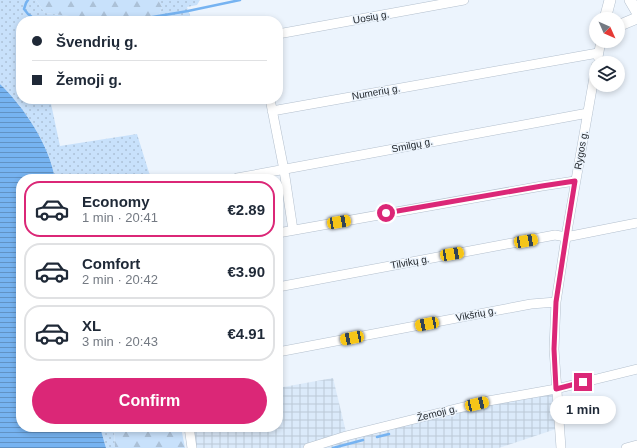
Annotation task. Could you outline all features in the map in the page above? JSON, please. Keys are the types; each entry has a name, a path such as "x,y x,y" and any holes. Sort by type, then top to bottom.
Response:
{"main road":[{"path":"607,12 610,0"},
{"path":"630,0 637,12"},
{"path":"625,23 637,18"}],"street":[{"name":"Uosių g.","path":"283,33 464,0"},
{"path":"598,56 599,48"},
{"name":"Numerių g.","path":"272,111 598,53"},
{"name":"Rygos g.","path":"561,448 554,349 556,302 575,181 591,92"},
{"path":"271,104 284,170 293,230"},
{"name":"Smilgų g.","path":"260,174 588,112"},
{"path":"283,232 575,181"},
{"name":"Tilvikų g.","path":"283,286 363,270 555,236 566,237 637,223"},
{"name":"Vikšrių g.","path":"283,351 531,304 556,302"},
{"name":"Žemoji g.","path":"308,448 370,430 462,407 556,389 637,369"},
{"path":"190,432 192,448"},
{"path":"626,448 637,445"}],"shaded area":[{"path":"333,378 347,436 556,389 559,428 499,448 192,448 190,432 283,432 283,387"}],"green space":[{"path":"0,0 36,0 45,13 69,16 16,16 16,102 0,84"},
{"path":"36,0 158,0 162,7 159,16 69,16 45,13"},
{"path":"158,0 200,0 197,5 187,7 190,16 159,16 162,7"},
{"path":"18,104 51,104 60,146 137,134 149,174 54,174 48,153 27,115"},
{"path":"101,432 114,432 115,448 106,448"},
{"path":"114,432 182,432 185,448 115,448"}],"water":[{"path":"0,84 27,115 35,128 48,153 54,174 16,174 16,432 101,432 106,448 0,448"}],"waterway":[{"path":"28,0 24,9 31,16"},
{"path":"158,16 240,0"},
{"path":"377,437 389,434"},
{"path":"333,448 363,440"}],"route":[{"path":"386,213 575,181 556,302 554,349 556,389 583,382"}]}
